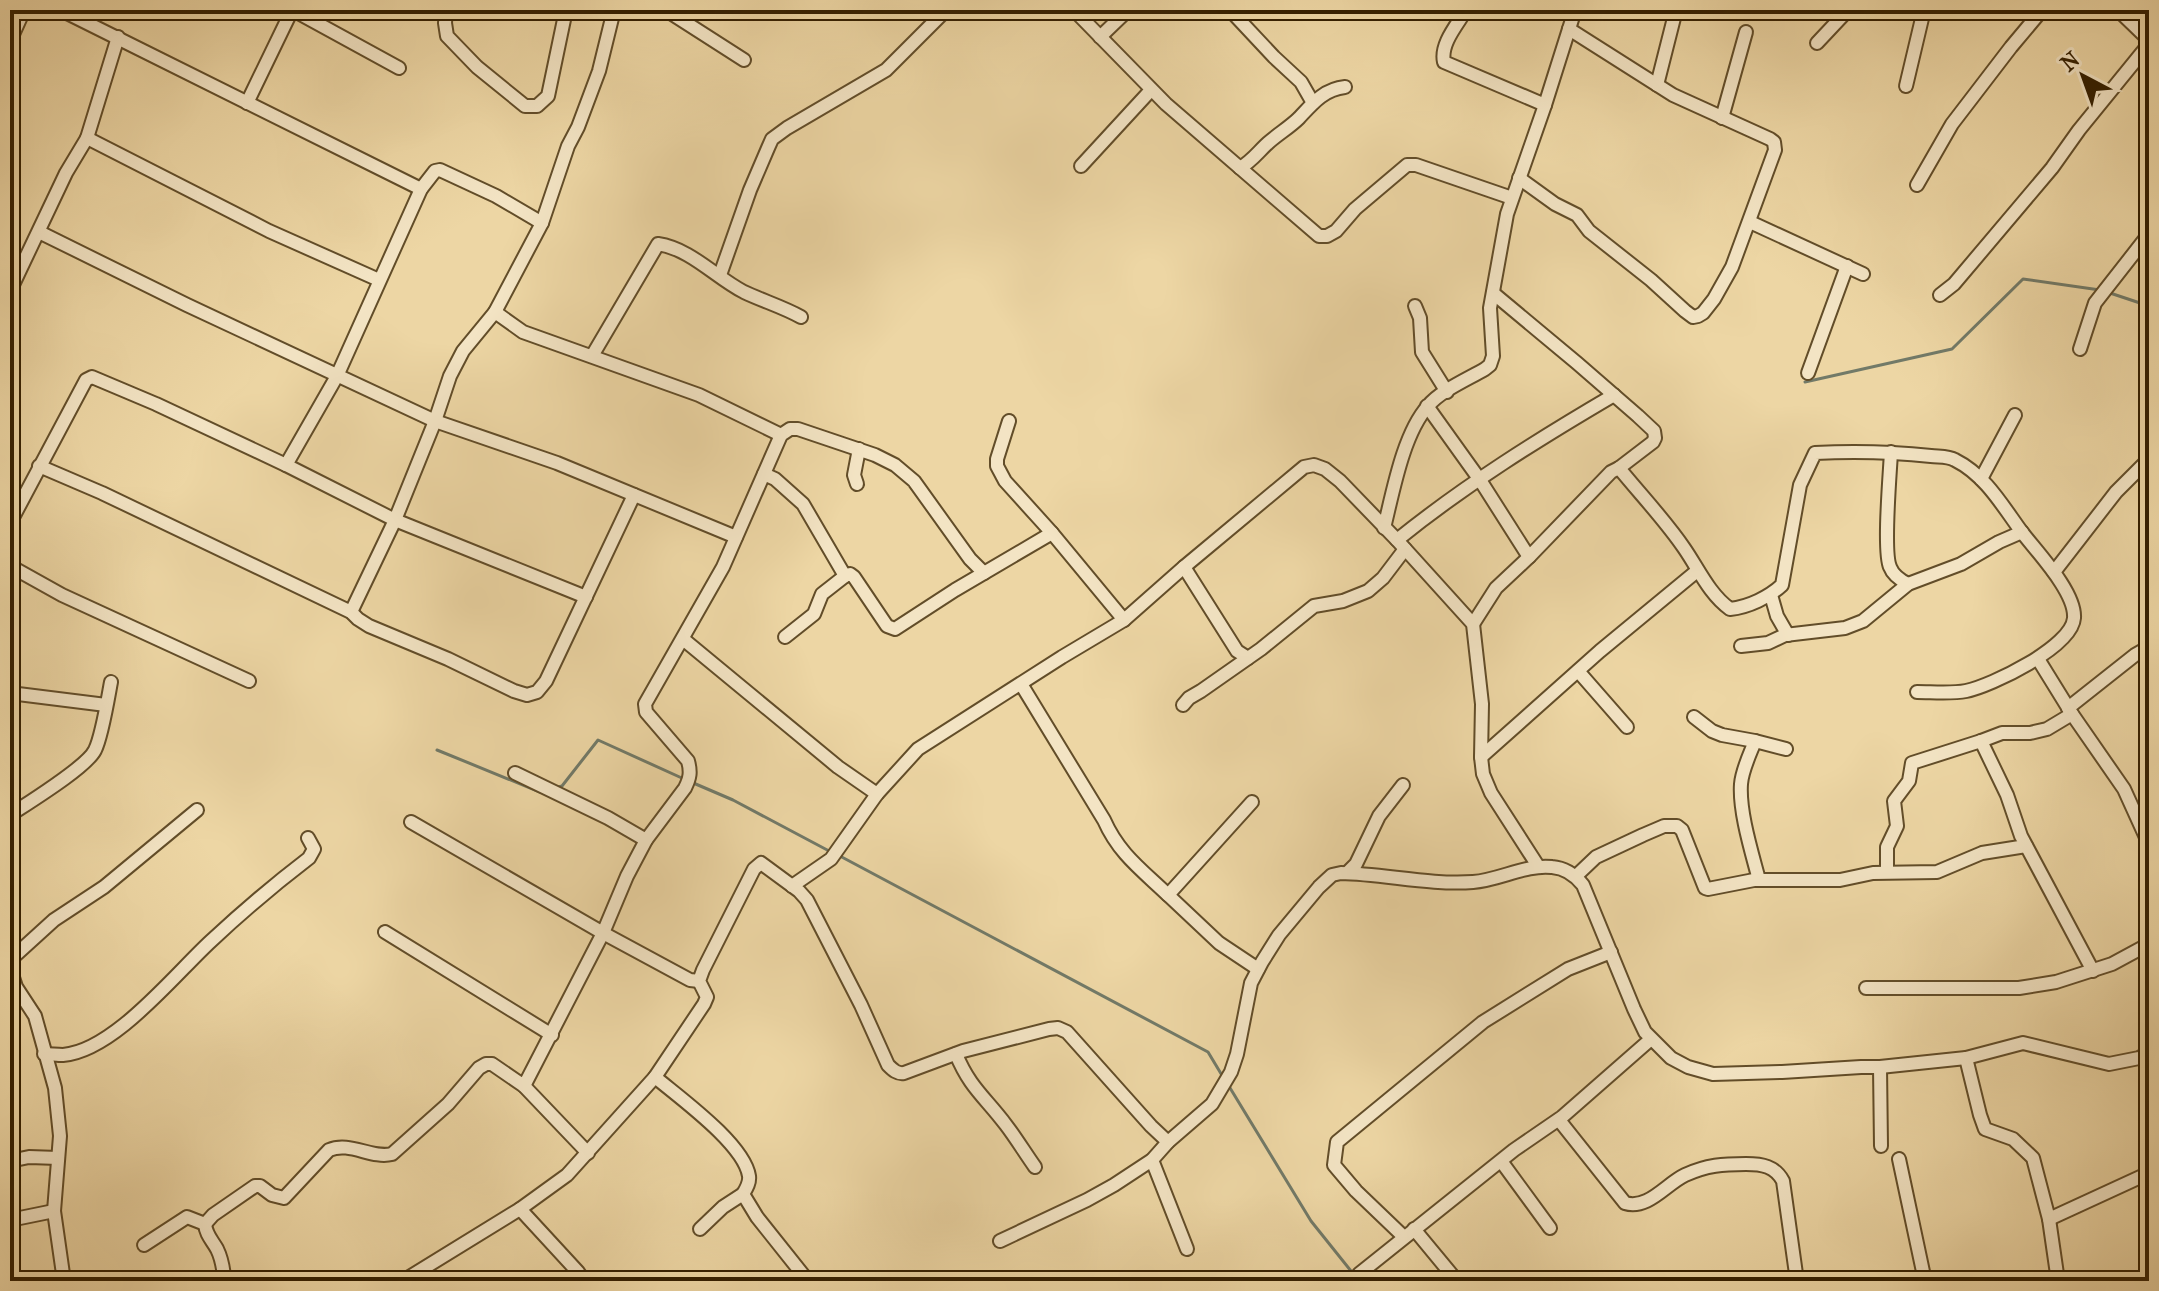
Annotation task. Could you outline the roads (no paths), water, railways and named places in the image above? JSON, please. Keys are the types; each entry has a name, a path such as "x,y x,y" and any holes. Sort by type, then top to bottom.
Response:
{"street":[{"path":"10,41 24,10"},
{"path":"61,10 421,189"},
{"path":"247,103 292,10 399,68"},
{"path":"446,10 447,36 477,67 525,106 537,106 548,96 566,10"},
{"path":"351,612 395,520 450,376 463,351 495,312 542,223 568,146 599,71 614,10"},
{"path":"666,10 744,60"},
{"path":"720,275 772,139 886,70 946,10"},
{"path":"1074,10 1151,90 1319,236 1336,231 1355,209 1407,165 1416,165 1512,198"},
{"path":"1100,37 1128,10"},
{"path":"1230,10 1301,82 1313,103"},
{"path":"1466,10 1444,48 1444,62 1545,105"},
{"path":"1384,528 1405,451 1414,427 1427,406 1490,365 1493,356 1490,308 1507,214 1575,12 1561,10"},
{"path":"1657,85 1676,10"},
{"path":"1817,43 1848,10"},
{"path":"1906,86 1924,10"},
{"path":"1917,185 1952,124 2042,10"},
{"path":"1940,295 1954,284 2052,168 2149,42 2118,10"},
{"path":"1519,178 1555,204 1577,215 1589,231 1693,317 1703,313 1714,299 1732,267 1750,222 1775,146 1770,139 1673,95 1569,29"},
{"path":"1722,118 1746,32"},
{"path":"10,291 66,173 87,138 118,37"},
{"path":"1240,168 1253,160 1265,145 1313,103 1333,88 1345,87"},
{"path":"1081,166 1151,90"},
{"path":"87,138 269,231 379,280"},
{"path":"286,465 337,376 421,189 435,171 440,170 496,196 542,223"},
{"path":"1750,222 1863,274"},
{"path":"39,232 435,421 557,463 736,537"},
{"path":"2080,349 2095,303 2149,234"},
{"path":"592,356 661,243 694,258 744,291 801,317"},
{"path":"1808,373 1847,266"},
{"path":"1473,624 1496,588 1611,472 1655,438 1654,431 1614,395 1493,293"},
{"path":"1415,306 1420,318 1422,352 1447,392"},
{"path":"495,312 523,332 699,395 781,435"},
{"path":"10,523 86,380 92,377 286,465 395,520 586,597"},
{"path":"1183,705 1241,658 1314,606 1343,601 1368,591 1383,578 1401,544 1439,507 1540,439 1614,395"},
{"path":"1427,406 1480,480 1529,557"},
{"path":"1981,479 2015,415"},
{"path":"1009,421 997,459 1005,481 1124,620"},
{"path":"524,1086 603,933 646,840 685,788 691,771 688,761 646,712 645,704 723,567 781,435 790,429 798,429 859,449 895,465 914,481 970,559 984,573"},
{"path":"857,484 854,475 859,449"},
{"path":"1619,468 1683,546 1697,571 1730,609 1771,595 1782,585 1800,485 1813,455 1891,452 1951,458 1981,479 2054,572 2069,598 2074,618 2065,636 2038,659 1993,681 1964,692 1917,692"},
{"path":"1891,452 1890,568 1908,584"},
{"path":"2054,572 2116,492 2149,459"},
{"path":"792,886 831,859 877,794 918,749 1124,620 1304,467 1314,465 1340,481 1473,624 1482,704 1483,774 1491,793 1538,866"},
{"path":"39,466 351,612 369,626 527,695 537,692 546,681 634,495"},
{"path":"764,474 775,479 803,504 845,576"},
{"path":"1741,646 1768,643 1788,635 1835,630 1863,621 1908,584 1961,564 2022,532"},
{"path":"785,637 814,614 822,594 850,574 887,626 895,629 1052,533"},
{"path":"10,566 62,595 249,681"},
{"path":"1184,567 1241,658"},
{"path":"1481,757 1697,571"},
{"path":"1771,595 1777,616 1788,635"},
{"path":"683,639 826,758 877,794"},
{"path":"1887,872 1887,847 1897,826 1894,801 1909,781 1912,763 2002,733 2030,733 2047,729 2135,655 2149,647"},
{"path":"2038,659 2124,789 2149,844"},
{"path":"1578,671 1627,727"},
{"path":"10,815 93,754 111,682"},
{"path":"1021,684 1122,853 1219,943 1258,969"},
{"path":"10,693 106,705"},
{"path":"1694,717 1722,735 1786,749"},
{"path":"1755,741 1741,780 1741,794 1759,880"},
{"path":"1981,741 2007,795 2026,846 2093,971"},
{"path":"515,773 646,840"},
{"path":"1347,873 1356,864 1379,816 1403,785"},
{"path":"1168,895 1252,802"},
{"path":"10,960 54,920 104,887 197,810"},
{"path":"411,822 603,933 690,980 699,981"},
{"path":"1576,876 1596,857 1664,826 1677,826 1686,838 1708,889 1759,880 1840,880 1873,873 1937,872 1982,853 2026,846"},
{"path":"44,1054 61,1055 87,1048 132,1017 209,943 313,854 314,849 308,838"},
{"path":"403,1281 520,1209 567,1175 655,1077 704,1004 707,997 699,981 703,970 756,866 761,863 807,900 892,1069 904,1073 956,1054 1058,1028 1067,1032 1168,1142"},
{"path":"1000,1241 1087,1200 1152,1160 1212,1104 1231,1072 1251,983 1258,969 1279,935 1332,875 1347,873 1397,879 1473,882 1538,866 1558,867 1576,876 1583,885 1645,1032 1671,1058 1713,1074 1880,1067 1966,1058 2023,1043 2109,1064 2149,1053"},
{"path":"385,932 552,1035"},
{"path":"1866,988 2019,988 2056,982 2093,971 2149,944"},
{"path":"1457,1281 1409,1233 1356,1191 1334,1165 1337,1142 1483,1022 1568,969 1611,952"},
{"path":"10,968 16,987 35,1016 55,1088 60,1136 54,1211 64,1281"},
{"path":"1359,1274 1501,1161 1559,1120 1651,1039"},
{"path":"956,1054 973,1087 1005,1124 1035,1167"},
{"path":"1966,1058 1985,1129 2013,1139 2033,1158 2049,1219 2058,1281"},
{"path":"205,1224 255,1186 284,1198 335,1147 381,1156 392,1154 448,1104 486,1064 492,1064 524,1086 588,1153"},
{"path":"1880,1067 1881,1146"},
{"path":"655,1077 713,1125 739,1156 749,1176 743,1194 723,1207 700,1229"},
{"path":"1559,1120 1625,1203 1634,1206 1644,1203 1685,1175 1715,1165 1755,1164 1770,1167 1783,1181 1797,1281"},
{"path":"10,1161 29,1157 58,1158"},
{"path":"1899,1159 1925,1281"},
{"path":"1152,1160 1187,1249"},
{"path":"1501,1161 1550,1228"},
{"path":"2049,1219 2149,1173"},
{"path":"743,1194 757,1217 808,1281"},
{"path":"520,1209 584,1281"},
{"path":"10,1220 54,1211"},
{"path":"144,1245 187,1217 205,1224"},
{"path":"205,1224 223,1269 224,1276 220,1281"}],"waterway":[{"path":"1805,382 1952,349 2023,279 2100,290"},
{"path":"2107,292 2149,306"},
{"path":"555,788 562,786 598,740 684,779"},
{"path":"437,750 544,791"},
{"path":"691,782 733,800 831,852"},
{"path":"838,855 1208,1052 1223,1077"},
{"path":"1227,1083 1311,1221 1359,1281"}]}
